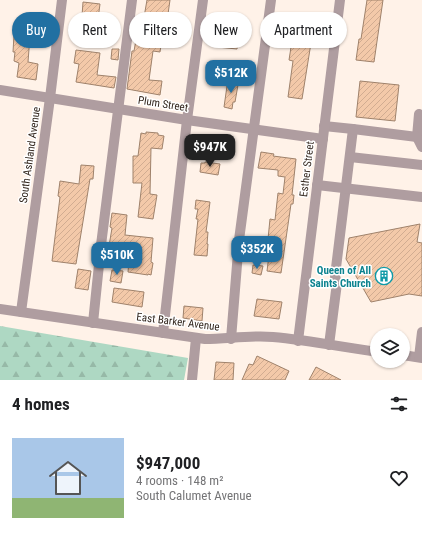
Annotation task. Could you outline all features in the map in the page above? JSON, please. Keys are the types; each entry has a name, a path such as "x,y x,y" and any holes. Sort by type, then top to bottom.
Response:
{"street":[{"name":"South Ashland Avenue","path":"21,312 62,0"},
{"path":"93,323 101,245 132,0"},
{"path":"163,333 187,120 203,0"},
{"path":"231,339 239,240 271,0"},
{"name":"Esther Street","path":"298,341 340,0"},
{"name":"Plum Street","path":"0,90 187,120 323,139"},
{"path":"419,114 417,137 422,147"},
{"path":"324,126 417,137"},
{"path":"329,345 337,283 335,276 353,129"},
{"path":"350,157 422,165"},
{"path":"317,185 422,197"},
{"name":"East Barker Avenue","path":"0,309 196,338 231,339 252,336 370,351"},
{"path":"410,356 420,358 422,332"},
{"path":"192,380 196,338"}],"green space":[{"path":"0,326 188,358 184,380 0,380"}],"building":[{"path":"147,0 170,0 168,12 145,12"},
{"path":"367,0 383,0 374,62 356,60"},
{"path":"83,2 100,4 99,12 82,12"},
{"path":"13,48 29,48 28,62 38,64 36,80 17,77 19,63 14,61 15,52 13,52"},
{"path":"135,48 161,48 160,52 153,51 149,80 162,81 160,95 127,89 132,51 134,51"},
{"path":"291,48 310,48 302,99 288,97 293,61 289,60"},
{"path":"112,49 119,49 118,60 111,59"},
{"path":"76,50 100,53 97,75 116,77 114,88 76,82 79,64 74,63"},
{"path":"228,79 237,80 236,85 238,85 235,102 233,102 232,109 224,107"},
{"path":"360,81 399,85 395,121 356,117"},
{"path":"146,132 158,133 158,135 164,136 162,149 151,148 150,194 157,195 153,219 138,217 142,183 133,183 133,156 138,156 141,133 146,134"},
{"path":"261,152 274,154 273,156 296,159 292,195 294,195 293,204 291,204 281,273 267,271 271,239 268,239 270,219 275,220 278,193 283,194 285,177 278,176 278,170 258,168"},
{"path":"205,162 220,164 218,175 200,172 201,163"},
{"path":"81,165 94,166 93,179 90,179 76,264 52,261 60,197 58,196 60,181 79,184"},
{"path":"196,200 210,202 206,232 208,232 207,256 194,255 198,219 196,219 198,209 195,209"},
{"path":"112,213 127,215 125,235 153,238 151,262 153,263 151,275 128,272 130,249 109,246 112,228 110,227"},
{"name":"Queen of All Saints Church","path":"420,224 417,242 422,243 422,296 409,294 371,302 346,259 349,238"},
{"path":"253,265 263,266 261,275 252,273"},
{"path":"78,269 91,271 88,290 75,288"},
{"path":"112,270 123,271 121,283 110,281"},
{"path":"114,288 144,292 142,307 112,302"},
{"path":"257,299 282,302 279,319 254,316"},
{"path":"184,306 203,308 202,321 183,318"},
{"path":"257,356 289,371 285,380 242,380 249,364 253,365"},
{"path":"216,362 234,363 233,380 214,380"},
{"path":"316,367 341,380 309,380"}],"place":[{"name":"Queen of All Saints Church","path":"384,276"}]}
